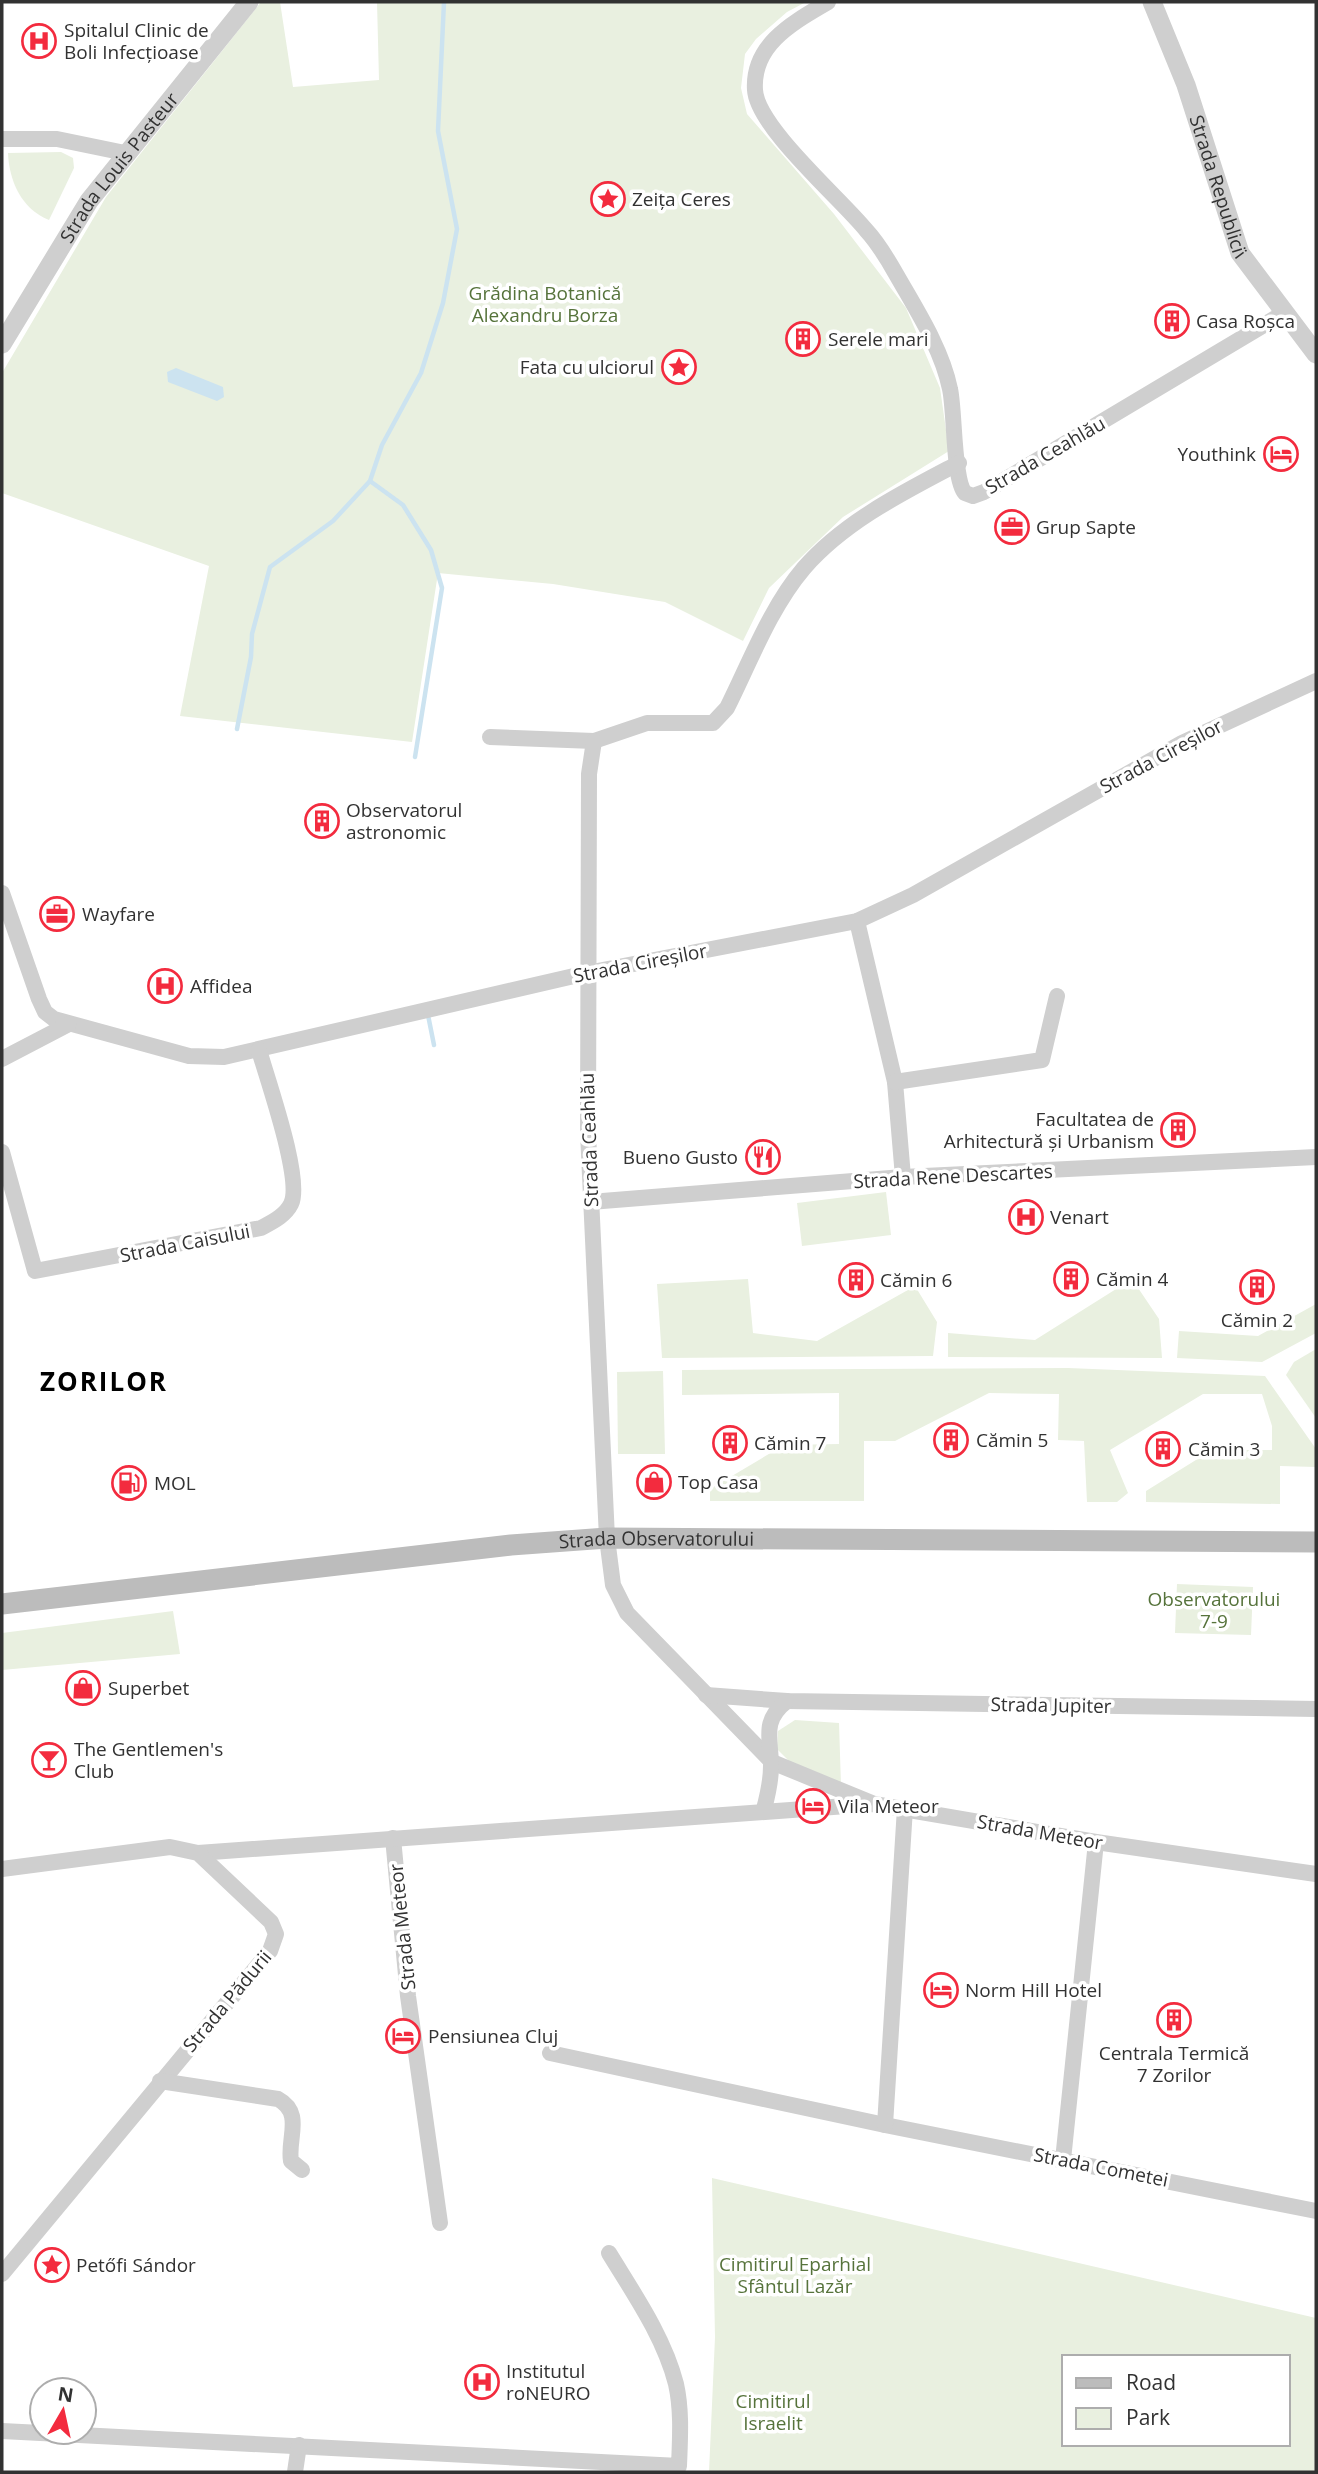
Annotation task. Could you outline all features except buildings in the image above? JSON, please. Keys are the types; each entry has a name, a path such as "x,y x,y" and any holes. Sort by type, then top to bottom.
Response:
{"main road":[{"name":"Strada Observatorului","path":"2,1604 511,1545 607,1538 1316,1542"}],"street":[{"name":"Strada Louis Pasteur","path":"2,344 71,229 125,153 249,2"},
{"path":"828,2 799,18 769,44 755,72 756,102 784,140 866,229 909,297 944,367 951,390 959,463"},
{"name":"Strada Republicii","path":"1152,2 1186,85 1233,238 1248,267 1316,354"},
{"path":"2,139 57,139 125,153"},
{"name":"Strada Ceahlău","path":"959,463 958,479 965,493 973,496 984,492 1284,313"},
{"name":"Strada Ceahlău","path":"490,737 594,741 646,723 705,725 720,718 784,596 804,568 854,524 959,463"},
{"name":"Strada Cireșilor","path":"2,893 46,1012 69,1024 198,1057 224,1057 587,972 856,921 913,895 1182,743 1316,681"},
{"name":"Strada Ceahlău","path":"594,741 589,774 587,972 590,1202 607,1538"},
{"path":"856,921 895,1082 903,1177"},
{"path":"895,1082 1042,1060 1057,996"},
{"path":"2,1059 69,1024"},
{"name":"Strada Caisului","path":"2,1152 35,1271 261,1228 284,1213 291,1204 294,1179 259,1050"},
{"name":"Strada Rene Descartes","path":"590,1202 903,1177 1316,1157"},
{"path":"607,1538 613,1586 620,1602 772,1762 874,1804"},
{"name":"Strada Jupiter","path":"706,1695 786,1701 1316,1709"},
{"path":"764,1809 770,1788 772,1762 767,1742 768,1724 774,1712 786,1701"},
{"name":"Strada Meteor","path":"198,1853 764,1809 874,1804 1096,1842 1316,1874"},
{"path":"885,2125 905,1808"},
{"name":"Strada Meteor","path":"393,1838 408,1996 440,2223"},
{"path":"1063,2160 1096,1842"},
{"path":"2,1869 170,1847 198,1853"},
{"name":"Strada Pădurii","path":"2,2274 160,2081 271,1951 276,1940 271,1922 198,1853"},
{"name":"Strada Cometei","path":"550,2053 885,2125 1316,2211"},
{"path":"160,2081 278,2099 286,2104 293,2116 291,2161 302,2170"},
{"path":"2,2431 679,2466 679,2402 670,2368 641,2305 609,2253"},
{"path":"295,2472 299,2445"}],"green space":[{"name":"Grădina Botanică Alexandru Borza","path":"261,2 280,2 293,87 379,80 377,2 806,2 787,12 756,39 745,54 741,88 747,114 834,214 906,308 940,388 949,451 843,517 769,588 743,641 665,602 553,584 438,573 412,742 180,716 209,566 2,493 2,373 106,197"},
{"path":"61,152 73,158 74,168 49,220 31,209 18,192 8,153"},
{"path":"886,1192 891,1235 802,1246 797,1203"},
{"path":"748,1279 753,1333 817,1341 915,1286 937,1322 933,1356 662,1358 657,1284"},
{"path":"1132,1279 1159,1319 1162,1358 948,1357 948,1333 1035,1340"},
{"path":"1316,1304 1316,1333 1262,1362 1177,1358 1179,1331 1258,1336"},
{"path":"1316,1349 1316,1418 1286,1375 1294,1362"},
{"path":"1068,1368 1265,1376 1316,1449 1316,1467 1280,1466 1280,1504 1146,1502 1146,1491 1212,1450 1272,1450 1272,1426 1262,1394 1203,1394 1110,1450 1128,1493 1117,1502 1087,1502 1084,1441 1058,1440 1059,1394 989,1393 895,1441 864,1441 864,1501 710,1501 710,1489 784,1445 839,1444 839,1393 682,1395 682,1370"},
{"path":"663,1371 665,1454 618,1454 617,1372"},
{"name":"Observatorului 7-9","path":"1177,1584 1253,1587 1251,1635 1175,1633"},
{"path":"173,1611 180,1654 2,1670 2,1633"},
{"path":"795,1720 839,1723 841,1787 793,1765 777,1749 778,1731"},
{"name":"Cimitirul Eparhial Sfântul Lazăr","path":"712,2178 1316,2318 1316,2472 709,2472 715,2337"}],"water":[{"path":"176,368 223,387 224,397 217,401 168,382 167,372"}],"waterway":[{"path":"237,729 251,657 252,634 270,567 333,521 370,481 382,445 421,373 443,303 457,229 438,131 444,2"},
{"path":"370,481 403,505 431,550 442,588 415,757"},
{"path":"428,1015 434,1045"}],"place":[{"name":"Spitalul Clinic de Boli Infecțioase","path":"39,41"},
{"name":"Zeița Ceres","path":"608,199"},
{"name":"Casa Roșca","path":"1172,321"},
{"name":"Serele mari","path":"803,339"},
{"name":"Fata cu ulciorul","path":"679,367"},
{"name":"Youthink","path":"1281,454"},
{"name":"Grup Sapte","path":"1012,527"},
{"name":"Observatorul astronomic","path":"322,821"},
{"name":"Wayfare","path":"57,914"},
{"name":"Affidea","path":"165,986"},
{"name":"Facultatea de Arhitectură și Urbanism","path":"1178,1130"},
{"name":"Bueno Gusto","path":"763,1157"},
{"name":"Venart","path":"1026,1217"},
{"name":"Cămin 4","path":"1071,1279"},
{"name":"Cămin 6","path":"856,1280"},
{"name":"Cămin 2","path":"1257,1287"},
{"name":"Cămin 5","path":"951,1440"},
{"name":"Cămin 7","path":"730,1443"},
{"name":"Cămin 3","path":"1163,1449"},
{"name":"Top Casa","path":"654,1482"},
{"name":"MOL","path":"129,1483"},
{"name":"Superbet","path":"83,1688"},
{"name":"The Gentlemen's Club","path":"49,1760"},
{"name":"Vila Meteor","path":"813,1806"},
{"name":"Norm Hill Hotel","path":"941,1990"},
{"name":"Centrala Termică 7 Zorilor","path":"1174,2020"},
{"name":"Pensiunea Cluj","path":"403,2036"},
{"name":"Petőfi Sándor","path":"52,2265"},
{"name":"Institutul roNEURO","path":"482,2382"}],"district":[{"name":"ZORILOR","path":"104,1381"}],"park label":[{"name":"Cimitirul Israelit","path":"773,2412"}]}
